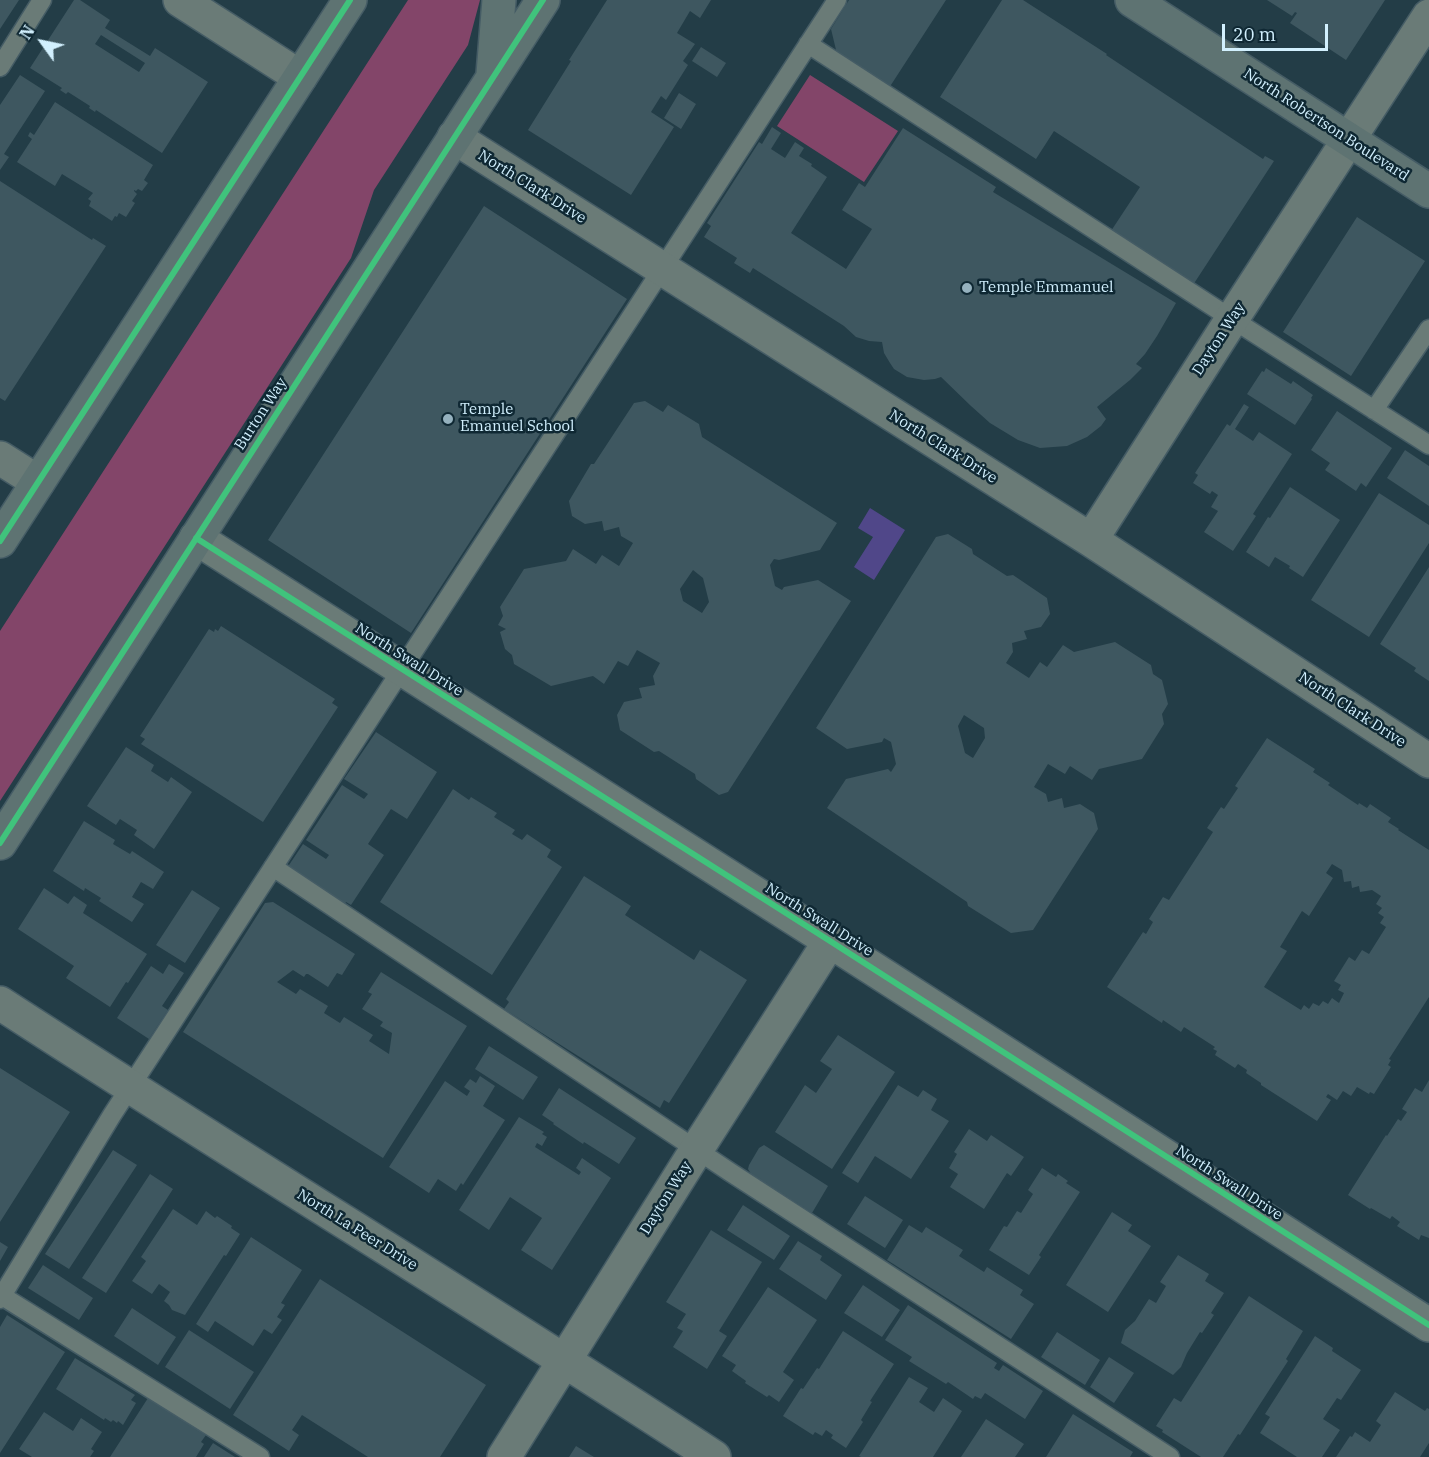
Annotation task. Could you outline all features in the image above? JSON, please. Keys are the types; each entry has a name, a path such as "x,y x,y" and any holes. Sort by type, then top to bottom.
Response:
{"main road":[{"path":"0,540 350,0"},
{"path":"492,79 498,0"},
{"name":"Burton Way","path":"0,843 543,0"},
{"name":"North Robertson Boulevard","path":"1132,0 1429,191"}],"street":[{"path":"180,0 300,77"},
{"name":"Dayton Way","path":"1091,540 1429,16"},
{"name":"North Clark Drive","path":"454,137 1091,540 1429,760"},
{"path":"0,458 38,482"},
{"name":"North Swall Drive","path":"196,538 1429,1325"},
{"name":"Dayton Way","path":"504,1457 830,941"},
{"name":"North La Peer Drive","path":"0,1003 565,1360 714,1457"}],"lane":[{"path":"0,67 42,0"},
{"path":"261,1457 1,1298 130,1087 837,0"},
{"path":"808,44 1429,445"},
{"path":"1374,410 1429,329"},
{"path":"273,867 750,1185 1170,1457"}],"shaded area":[{"path":"408,0 480,0 468,45 374,190 351,258 0,801 0,631"},
{"path":"810,75 898,131 864,182 777,126"},
{"path":"870,508 905,530 874,580 854,567 873,537 858,528"}],"building":[{"path":"0,0 19,0 0,29"},
{"path":"74,0 80,0 110,20 105,28 150,56 155,48 208,82 162,153 96,110 95,112 89,108 90,106 68,92 66,94 60,90 62,88 30,68","holes":["101,35 145,63 139,72 95,44"]},
{"path":"607,0 711,0 700,18 690,11 677,33 695,44 683,61 688,65 666,100 661,96 651,112 674,127 631,195 528,130"},
{"path":"849,0 946,0 889,88 837,54 831,29"},
{"path":"1002,0 1023,0 1263,159 1265,156 1274,161 1193,285 1111,231 1140,187 1054,131 1036,159 940,97"},
{"path":"1267,0 1385,0 1346,60 1290,23 1297,13 1295,12 1292,16"},
{"path":"701,47 726,63 717,77 692,61"},
{"path":"20,75 45,91 4,154 9,157 0,170 0,105"},
{"path":"679,93 696,104 681,129 664,118"},
{"path":"55,102 153,165 144,180 148,183 142,191 134,190 137,194 132,201 135,203 126,217 119,213 112,221 89,206 91,201 88,199 93,193 62,174 55,186 17,162 32,139 28,136 30,132 34,135"},
{"name":"Temple Emmanuel","path":"772,127 781,133 771,149 785,158 795,142 804,148 799,156 827,177 791,233 846,269 872,229 842,210 859,183 865,187 903,128 996,187 993,192 1176,303 1157,336 1136,364 1142,368 1097,407 1106,419 1101,426 1087,437 1067,446 1040,448 1018,440 990,423 941,377 924,380 907,377 894,369 884,353 882,342 856,337 844,326 753,268 750,273 734,263 737,258 704,237 711,226 707,223 759,142 762,144"},
{"path":"0,181 92,240 93,238 106,246 5,401 0,398"},
{"name":"Temple Emanuel School","path":"484,206 627,299 411,633 268,540"},
{"path":"1357,217 1425,261 1351,376 1283,332"},
{"path":"1266,368 1291,384 1293,381 1313,395 1295,425 1247,394"},
{"path":"645,401 663,412 668,405 699,424 702,437 837,523 820,550 779,560 774,559 770,565 775,586 782,590 784,587 818,580 851,601 728,792 719,795 696,779 695,774 620,730 617,715 624,702 642,698 639,688 655,685 653,676 660,663 637,650 628,666 618,661 604,684 593,676 551,686 514,664 512,655 505,649 500,632 506,629 498,625 503,616 500,607 524,569 566,561 573,549 596,564 602,555 619,566 633,543 621,536 619,527 604,531 602,521 585,524 572,516 569,501 591,464 594,464 634,403","holes":["693,570 703,578 709,602 702,613 683,601 680,589"]},
{"path":"1244,404 1249,407 1235,429 1253,441 1259,432 1292,454 1253,514 1256,516 1233,551 1204,532 1218,511 1211,507 1218,495 1212,491 1210,494 1193,483 1198,475 1195,473 1227,424 1230,426"},
{"path":"1337,411 1392,448 1366,487 1361,483 1356,491 1325,470 1330,463 1311,450"},
{"path":"1405,450 1429,466 1429,506 1387,478"},
{"path":"1290,487 1340,520 1303,577 1275,557 1269,567 1246,552"},
{"path":"1379,493 1429,525 1429,543 1369,637 1311,600"},
{"path":"948,534 1007,576 1013,575 1047,598 1050,614 1041,627 1024,631 1027,639 1012,643 1013,652 1006,663 1029,678 1040,662 1047,667 1063,645 1074,652 1115,642 1151,665 1153,674 1162,680 1168,704 1162,714 1164,724 1142,759 1099,769 1092,780 1070,766 1065,774 1048,764 1034,787 1046,794 1048,802 1062,798 1064,808 1080,804 1094,813 1098,829 1033,930 1011,933 968,906 967,902 827,808 846,779 888,769 891,772 896,764 891,742 884,738 882,742 847,749 816,728 936,537","holes":["964,715 984,728 985,738 973,758 965,753 958,726"]},
{"path":"1429,567 1429,681 1414,671 1416,668 1380,644"},
{"path":"221,626 335,699 332,703 338,707 263,822 141,744 145,739 140,736 209,629 214,632 215,629 218,631"},
{"path":"376,732 437,772 407,819 391,809 368,844 384,855 351,905 346,902 343,907 287,868 303,844 326,859 329,855 306,840 342,785 364,799 368,794 344,779"},
{"path":"1267,738 1315,769 1313,772 1330,783 1328,785 1358,805 1359,803 1367,808 1370,804 1391,818 1388,822 1429,850 1429,997 1389,1059 1391,1060 1388,1065 1391,1067 1374,1094 1370,1092 1369,1094 1357,1087 1351,1096 1343,1091 1337,1100 1328,1094 1326,1097 1331,1100 1317,1121 1261,1085 1238,1064 1235,1068 1215,1055 1217,1051 1213,1049 1215,1047 1184,1027 1181,1032 1163,1020 1162,1023 1107,987 1143,932 1146,934 1153,922 1149,919 1163,897 1169,900 1213,832 1207,828 1238,788 1235,786","holes":["1332,864 1342,870 1344,882 1351,881 1352,888 1359,886 1360,892 1372,890 1381,896 1376,904 1382,908 1378,913 1384,917 1380,923 1386,927 1369,954 1362,950 1355,961 1349,957 1334,981 1341,985 1338,990 1344,993 1339,1003 1332,998 1328,1004 1323,1001 1319,1006 1313,1003 1309,1009 1304,1005 1301,1010 1264,987 1287,951 1280,947 1302,911 1309,916 1333,878 1326,873"]},
{"path":"126,747 154,765 151,771 168,782 171,777 192,792 154,849 134,835 137,830 120,819 116,825 87,806"},
{"path":"453,789 469,800 471,797 497,813 494,817 515,830 512,834 522,840 527,834 551,850 547,857 562,867 492,975 380,902"},
{"path":"84,821 115,840 113,844 130,854 132,851 164,872 153,889 141,882 132,897 144,904 132,922 99,901 101,898 85,888 84,891 53,871"},
{"path":"584,876 631,906 625,915 694,960 700,950 747,980 669,1103 664,1100 660,1108 504,1009 509,1002 506,999"},
{"path":"44,888 68,904 74,896 87,905 83,913 147,954 110,1007 66,978 74,966 18,929"},
{"path":"192,890 220,908 185,963 156,945"},
{"path":"273,902 355,954 342,975 337,973 328,987 308,974 304,977 293,970 277,982 296,994 300,989 328,1006 324,1013 340,1023 344,1017 373,1035 369,1041 389,1054 392,1033 380,1026 383,1022 362,1009 372,994 368,992 381,972 467,1026 383,1158 183,1032 265,903"},
{"path":"169,964 184,973 162,1006 168,1010 149,1039 117,1018 151,966 163,974"},
{"path":"838,1035 895,1072 832,1169 775,1132 805,1085 816,1093 832,1069 820,1061"},
{"path":"489,1046 538,1077 523,1100 475,1069"},
{"path":"0,1068 70,1112 0,1222"},
{"path":"480,1076 495,1086 483,1106 505,1120 463,1185 461,1183 456,1191 438,1179 429,1193 389,1167 445,1081 467,1096 470,1091 464,1087 470,1079 476,1083"},
{"path":"1429,1080 1429,1238 1421,1235 1419,1240 1397,1226 1400,1222 1392,1216 1390,1219 1348,1195 1386,1135 1398,1119 1401,1121 1407,1112 1402,1109 1415,1088 1422,1092"},
{"path":"898,1085 918,1097 923,1090 937,1099 931,1110 949,1121 911,1179 875,1156 858,1183 842,1173"},
{"path":"559,1088 636,1138 619,1164 584,1142 583,1144 542,1115"},
{"path":"519,1117 544,1132 542,1134 547,1137 542,1146 537,1143 535,1147 579,1175 581,1172 576,1168 582,1158 611,1178 552,1270 521,1250 542,1218 510,1197 489,1230 459,1210"},
{"path":"969,1129 987,1141 991,1135 1024,1157 1011,1176 1007,1173 984,1209 950,1187 958,1174 949,1168 957,1154 954,1152"},
{"path":"764,1145 828,1186 812,1213 751,1174 748,1169 749,1165 759,1148"},
{"path":"113,1150 137,1165 69,1269 45,1254"},
{"path":"1042,1168 1056,1177 1058,1174 1068,1181 1066,1183 1080,1192 1039,1255 1041,1257 1029,1275 989,1250 1004,1226 1007,1227 1017,1211 1021,1213 1033,1194 1028,1190"},
{"path":"150,1174 173,1189 106,1293 82,1278"},
{"path":"865,1196 903,1220 885,1248 847,1224"},
{"path":"743,1205 790,1236 774,1260 727,1230"},
{"path":"173,1209 197,1225 206,1211 232,1226 231,1228 240,1234 185,1315 172,1310 164,1301 170,1292 159,1284 152,1294 132,1281 146,1261 141,1257"},
{"path":"1112,1212 1132,1225 1128,1231 1151,1246 1108,1312 1066,1285"},
{"path":"909,1225 922,1233 926,1227 963,1250 959,1256 984,1272 987,1267 1023,1290 1020,1295 1034,1304 1011,1339 887,1260"},
{"path":"711,1230 762,1262 719,1331 727,1336 707,1369 673,1347 683,1331 677,1328 686,1314 666,1302"},
{"path":"251,1237 302,1270 281,1303 285,1305 277,1317 282,1320 272,1334 264,1329 253,1346 215,1321 208,1332 196,1324"},
{"path":"798,1241 822,1256 820,1260 842,1275 826,1300 779,1269"},
{"path":"0,1242 8,1247 0,1261"},
{"path":"1178,1255 1209,1274 1205,1281 1224,1293 1211,1313 1214,1315 1202,1333 1200,1332 1181,1367 1173,1375 1121,1343 1125,1330 1135,1321 1149,1299 1156,1303 1166,1286 1160,1282"},
{"path":"43,1265 93,1298 79,1320 28,1288"},
{"path":"320,1279 486,1385 440,1457 368,1457 302,1415 292,1430 299,1435 289,1451 233,1415"},
{"path":"863,1285 900,1310 882,1337 844,1313"},
{"path":"768,1287 817,1320 783,1372 794,1380 779,1402 745,1383 746,1381 732,1371 736,1365 722,1356"},
{"path":"1249,1296 1303,1331 1286,1359 1288,1361 1223,1457 1201,1457 1156,1426 1174,1398 1181,1402"},
{"path":"908,1305 997,1363 994,1368 999,1371 1003,1365 1043,1391 1025,1419 985,1393 981,1399 975,1396 973,1399 948,1382 946,1384 909,1361 912,1357 885,1340"},
{"path":"132,1308 176,1337 158,1365 114,1336"},
{"path":"7,1315 65,1352 0,1453 0,1327"},
{"path":"189,1330 254,1372 230,1409 165,1367"},
{"path":"843,1331 894,1364 870,1401 872,1402 861,1420 863,1422 846,1448 831,1438 833,1435 826,1430 822,1436 815,1432 813,1435 783,1416 801,1388 803,1389 817,1368 819,1369"},
{"path":"1057,1332 1100,1360 1085,1385 1041,1357"},
{"path":"1315,1336 1333,1348 1332,1351 1361,1370 1341,1400 1337,1398 1323,1419 1340,1430 1322,1457 1297,1457 1260,1433 1270,1417 1265,1414"},
{"path":"1109,1357 1134,1373 1114,1403 1090,1387"},
{"path":"75,1358 135,1395 131,1400 136,1403 123,1425 118,1421 117,1423 113,1420 111,1422 105,1418 104,1420 56,1389"},
{"path":"909,1377 928,1388 919,1402 934,1412 943,1398 962,1411 933,1457 859,1456"},
{"path":"1395,1392 1425,1411 1429,1409 1429,1443 1420,1457 1336,1457 1355,1432 1370,1442 1381,1425 1376,1421"},
{"path":"148,1398 206,1435 201,1442 204,1444 196,1457 110,1457"},
{"path":"44,1412 73,1431 81,1418 102,1432 91,1449 94,1451 90,1457 32,1457 19,1449"},
{"path":"1073,1414 1133,1452 1130,1457 1046,1457"},
{"path":"986,1419 1024,1444 1015,1457 961,1457"},
{"path":"213,1443 235,1457 204,1457"},
{"path":"576,1446 594,1457 569,1457"}],"cycle path":[{"path":"0,541 350,0"},
{"path":"0,843 543,0"},
{"path":"196,538 1429,1325"}],"place":[{"name":"Temple Emmanuel","path":"967,288"},
{"name":"Temple Emanuel School","path":"448,419"}]}
